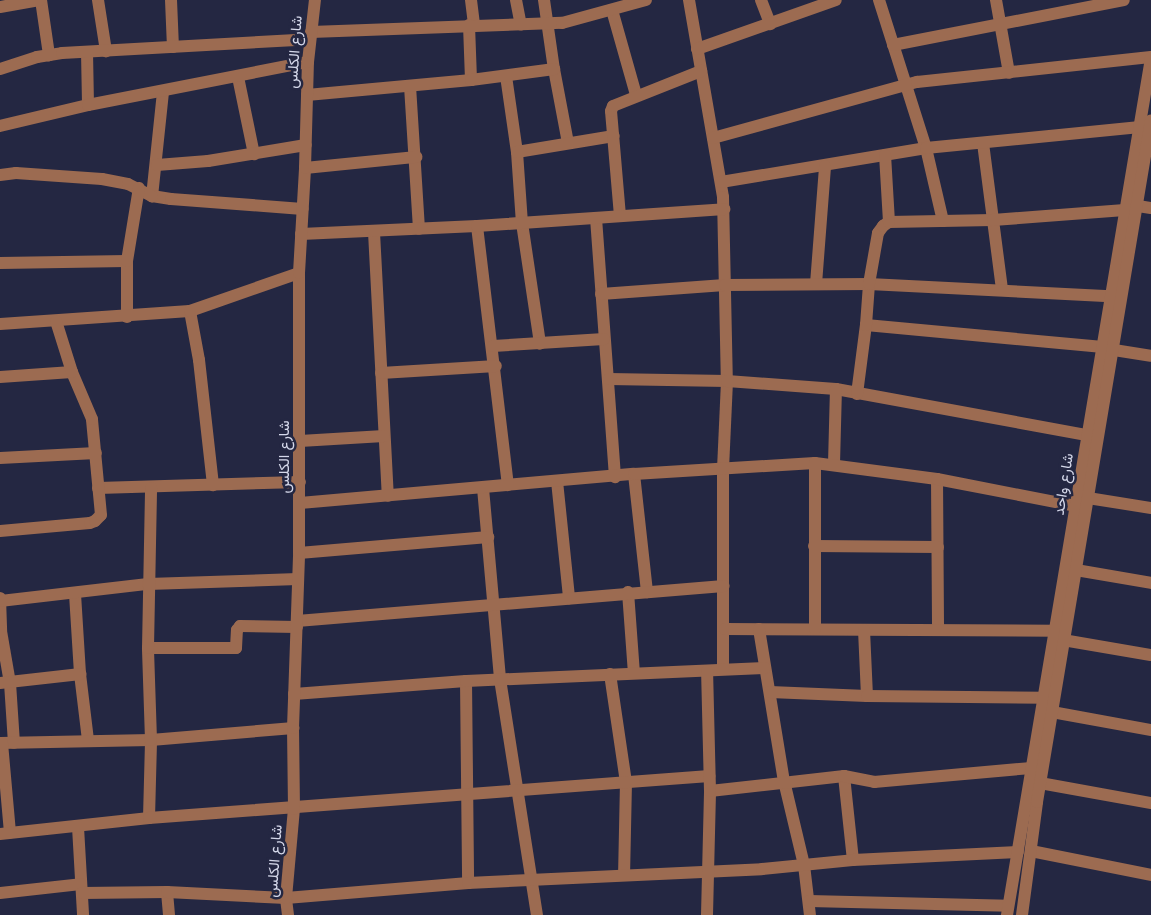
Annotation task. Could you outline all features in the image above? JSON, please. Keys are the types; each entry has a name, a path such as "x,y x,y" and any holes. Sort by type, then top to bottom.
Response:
{"street":[{"path":"0,7 40,0 49,55"},
{"path":"98,0 106,51"},
{"path":"171,0 173,47"},
{"name":"شارع الكلس","path":"288,915 286,898 294,809 293,728 300,503 299,273 306,145 308,62 315,0"},
{"path":"471,0 471,80"},
{"path":"516,0 521,25"},
{"path":"544,0 554,69 568,143"},
{"path":"0,69 49,55 310,35 472,25 562,23 646,0"},
{"path":"689,0 721,182 724,209 726,381 723,468 725,628 723,669"},
{"path":"762,0 770,24"},
{"path":"697,49 836,0"},
{"path":"879,0 926,148 944,221"},
{"path":"996,0 1010,73"},
{"path":"893,45 1124,0"},
{"path":"612,10 636,95"},
{"path":"87,52 88,105"},
{"path":"713,138 905,84 1151,57"},
{"name":"شارع واحد","path":"1022,915 1052,712 1059,636 1073,553 1088,498 1108,348 1145,123 1151,57"},
{"path":"0,126 88,105 163,92 308,62"},
{"path":"308,94 471,80 554,69"},
{"path":"620,216 613,106 636,95 701,71"},
{"path":"506,76 517,152 522,223 540,344"},
{"path":"238,77 254,154"},
{"path":"410,86 416,157 419,229"},
{"path":"152,196 157,166 163,92"},
{"path":"721,182 926,148 1145,123"},
{"path":"517,152 614,136"},
{"path":"983,143 1002,290"},
{"path":"157,166 254,154 306,145"},
{"path":"885,155 889,222"},
{"path":"305,168 416,157"},
{"path":"816,284 825,166"},
{"path":"0,175 16,173 76,176 139,188 152,196 171,199 303,209"},
{"path":"127,317 127,262 139,188"},
{"path":"857,394 869,284 878,234 883,226 889,222 993,220 1131,208 1151,208"},
{"name":"شارع واحد","path":"1008,910 1044,698 1076,570 1073,553 1076,506 1088,435 1108,348 1110,296 1131,208"},
{"path":"301,234 477,226 724,209"},
{"path":"596,218 615,477"},
{"path":"477,226 496,366 508,485"},
{"path":"374,232 388,496"},
{"path":"0,263 127,262"},
{"path":"0,324 190,312 299,273"},
{"path":"602,294 725,285 869,284 1110,296"},
{"path":"190,312 199,360 214,486"},
{"path":"0,531 96,521 101,515 92,419 72,372 56,321"},
{"path":"866,325 1108,348 1151,356"},
{"path":"493,346 604,339"},
{"path":"381,373 496,366"},
{"path":"0,377 72,372"},
{"path":"609,379 726,381 836,389 1088,435"},
{"path":"834,464 836,389"},
{"path":"300,441 384,436"},
{"path":"0,458 96,453"},
{"path":"815,462 815,629"},
{"path":"300,503 634,474 815,462 937,479 1076,506"},
{"path":"634,474 647,592"},
{"path":"937,479 938,630"},
{"path":"557,481 569,598"},
{"path":"98,488 151,488 300,482"},
{"path":"149,818 151,740 148,584 151,488"},
{"path":"482,488 500,679 537,915"},
{"path":"1088,498 1151,508"},
{"path":"299,554 488,538"},
{"path":"814,546 938,547"},
{"path":"1076,570 1151,582"},
{"path":"298,579 148,584 75,594 0,600 5,683 5,833 78,827 149,818 294,809 467,793 518,791 709,776"},
{"path":"148,648 236,648 237,630 240,626 297,624 628,592 724,586"},
{"path":"628,592 634,673"},
{"path":"75,594 80,674 88,740"},
{"path":"725,628 938,630 1059,636 1151,655"},
{"path":"759,629 784,781 804,865 810,915"},
{"path":"864,630 867,696"},
{"path":"294,694 500,679 765,668"},
{"path":"707,671 710,791 707,915"},
{"path":"5,683 80,674"},
{"path":"610,674 626,782 624,875"},
{"path":"466,681 468,883"},
{"path":"770,692 867,696 1044,698"},
{"path":"1052,712 1151,730"},
{"path":"6,743 151,740 293,728"},
{"path":"710,791 784,781 844,776 874,782 1031,768"},
{"path":"844,776 853,860"},
{"path":"1040,783 1151,803"},
{"path":"78,827 83,915"},
{"path":"0,893 81,889 286,898 468,883 707,872 853,860 1018,852"},
{"path":"1031,852 1151,875"},
{"path":"167,892 170,915"},
{"path":"809,901 1008,910"}]}
